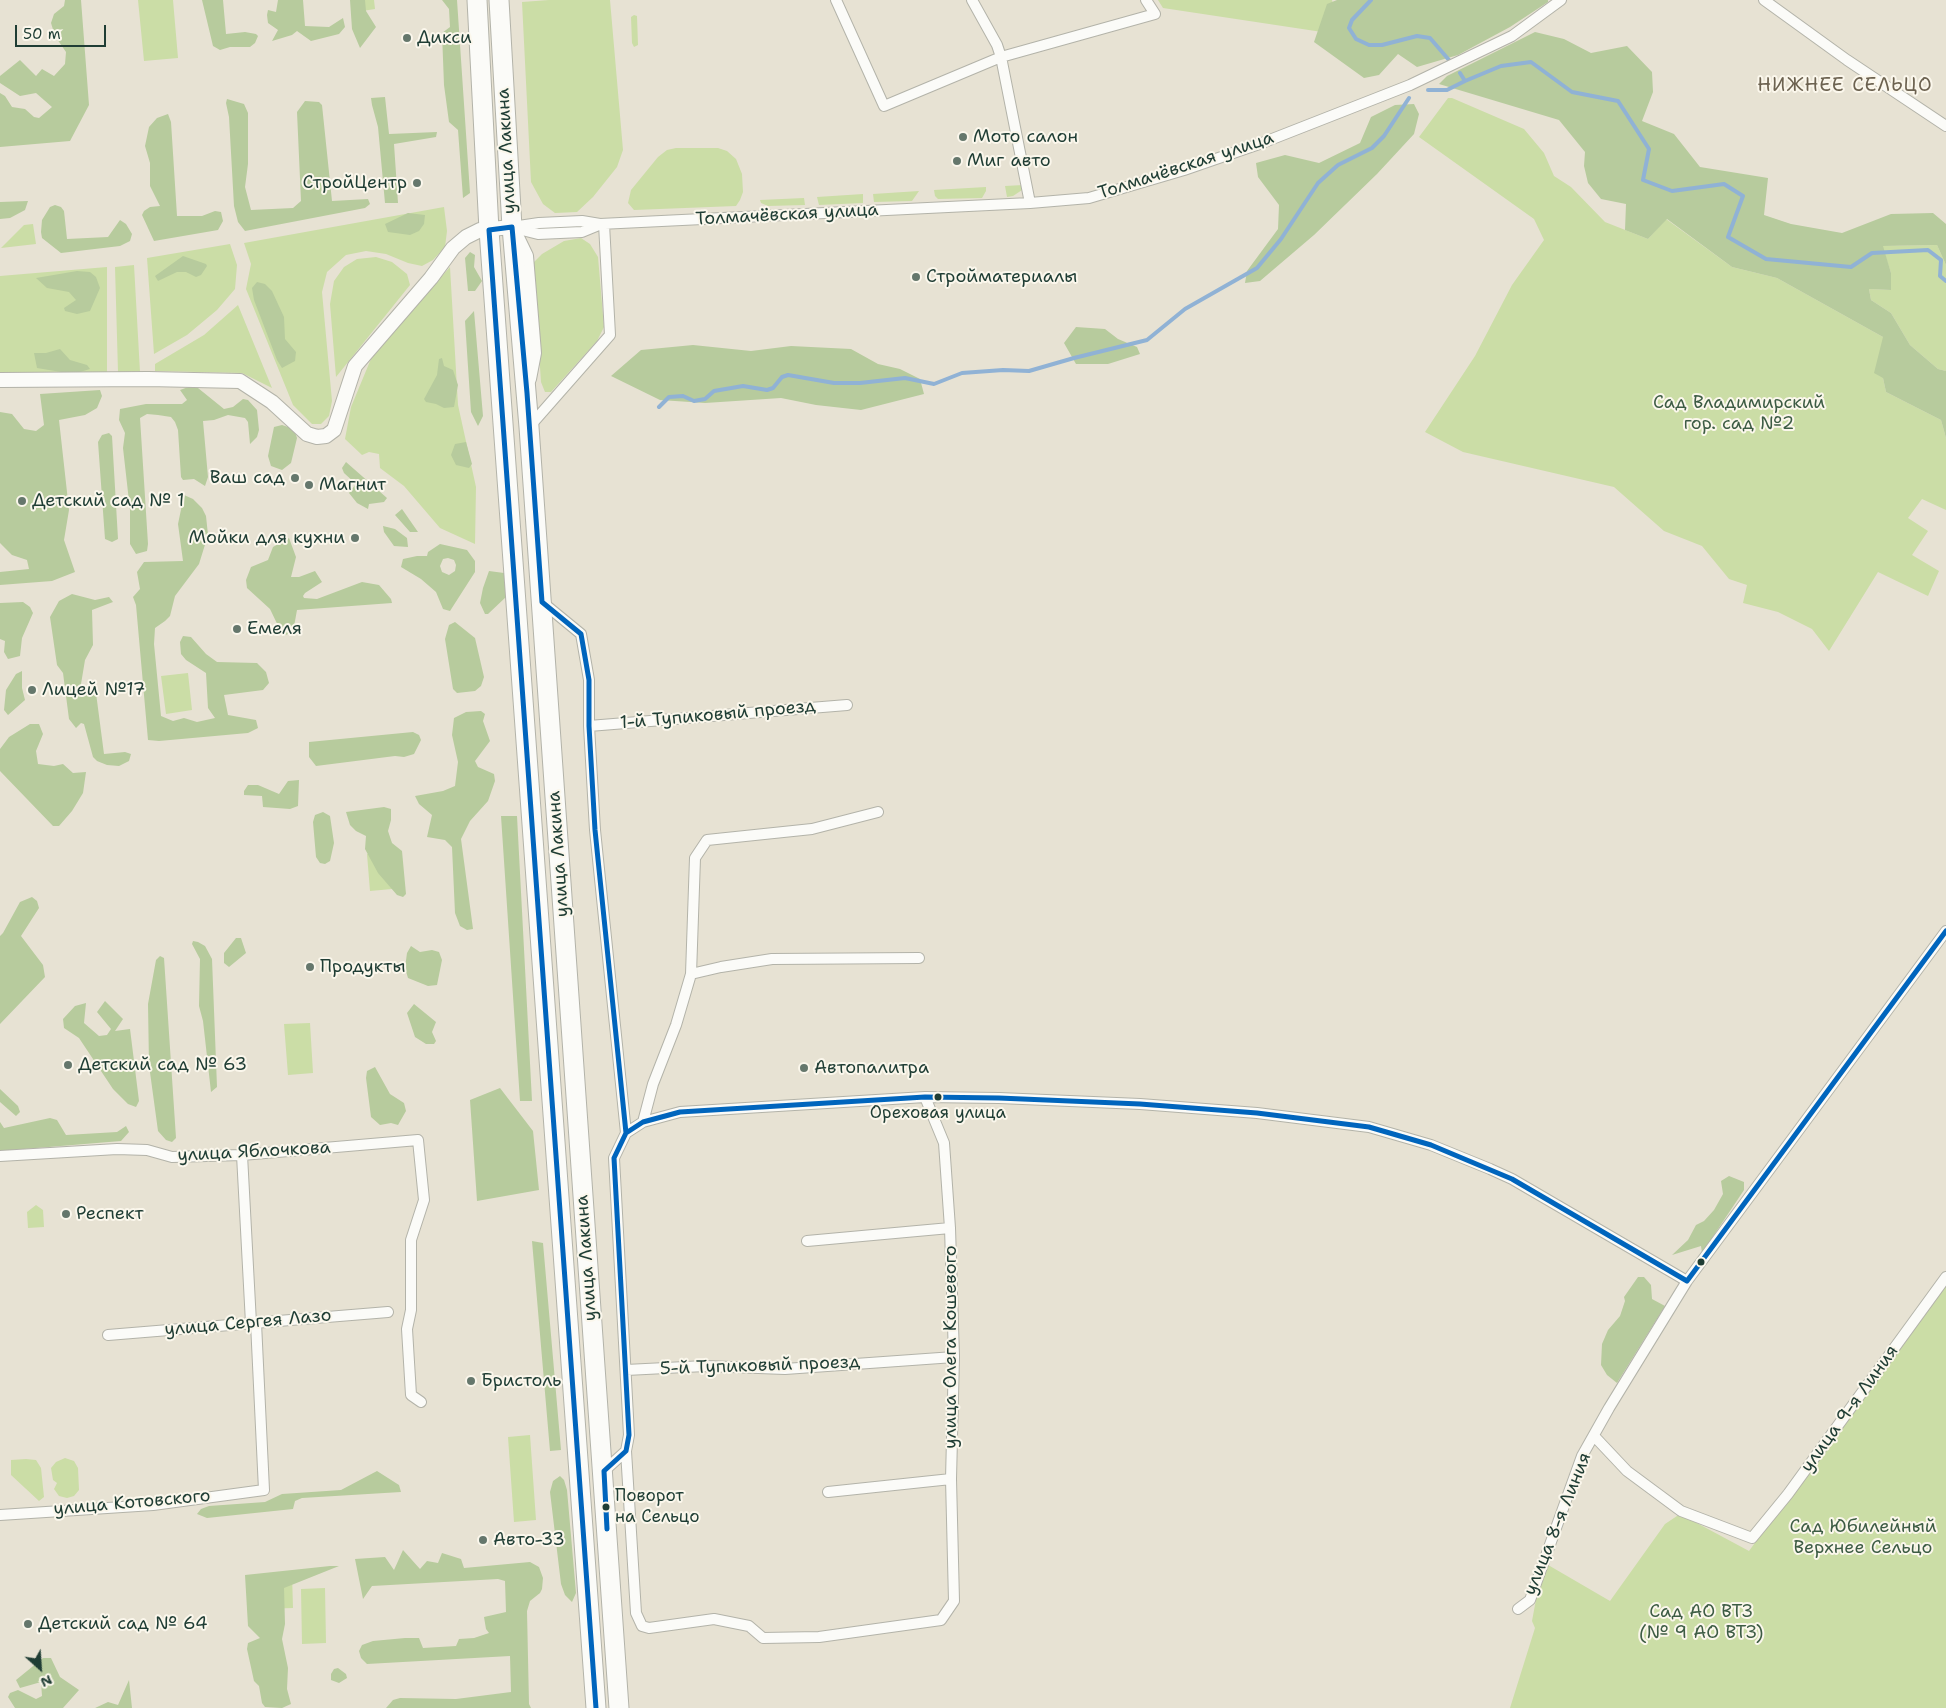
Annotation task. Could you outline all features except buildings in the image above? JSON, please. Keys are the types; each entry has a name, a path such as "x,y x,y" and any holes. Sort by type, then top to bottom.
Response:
{"highway":[{"name":"улица Лакина","path":"478,0 489,230 596,1708"},
{"name":"улица Лакина","path":"498,0 512,228 527,393 620,1708"}],"street":[{"path":"836,0 884,106 1001,58 1155,14 1146,0"},
{"path":"972,0 997,45 1001,58 1030,203"},
{"name":"Толмачёвская улица","path":"512,228 539,223 582,221 602,224 1030,203 1089,198 1175,173 1262,143 1410,85 1512,36 1561,0"},
{"path":"1764,0 1847,60 1946,126"},
{"path":"529,427 610,334 602,224"},
{"path":"0,380 148,379 240,381 272,402 307,434 317,437 326,436 334,430 355,366 431,278 453,248 466,237 480,230 512,228"},
{"path":"542,602 581,634 588,680 594,830 626,1133"},
{"name":"1-й Тупиковый проезд","path":"589,726 847,705"},
{"path":"643,1122 653,1084 676,1025 691,974 695,858 707,840 812,829 878,812"},
{"name":"улица 8-я Линия","path":"1518,1609 1530,1600 1582,1456 1687,1280 1946,931"},
{"path":"691,974 721,967 772,960 919,958"},
{"path":"604,1471 626,1451 629,1434 614,1158 626,1133 643,1122 680,1112 925,1097 999,1098 1140,1104 1257,1113 1369,1128 1431,1145 1505,1176 1687,1280"},
{"name":"улица Олега Кошевого","path":"626,1451 636,1613 642,1626 649,1628 714,1619 749,1626 763,1638 819,1637 941,1620 954,1600 951,1479 954,1357 950,1228 944,1143 925,1097"},
{"name":"улица Яблочкова","path":"0,1156 117,1149 147,1150 172,1157 242,1155 418,1140 424,1200 411,1240 411,1310 407,1329 411,1395 421,1402"},
{"path":"242,1155 254,1323"},
{"path":"807,1241 950,1228"},
{"name":"улица 9-я Линия","path":"1752,1538 1788,1494 1946,1276"},
{"name":"улица Сергея Лазо","path":"108,1335 388,1312"},
{"name":"улица Котовского","path":"0,1515 153,1504 264,1490 254,1323"},
{"name":"5-й Тупиковый проезд","path":"626,1370 705,1366 785,1369 954,1357"},
{"name":"улица 8-я Линия","path":"1594,1436 1627,1472 1681,1511 1752,1538"},
{"path":"828,1492 951,1479"}],"green space":[{"path":"65,0 81,0 89,105 70,141 0,147 0,93 5,96 12,107 25,109 34,117 39,118 52,107 36,93 20,96 0,83 0,76 20,60 36,76 42,69 54,76 65,64 66,52 55,36 51,23 54,14 64,6"},
{"path":"138,0 173,0 178,58 144,61"},
{"path":"202,0 223,0 226,34 245,32 256,34 258,36 255,43 250,47 230,47 220,50 213,46"},
{"path":"278,0 303,0 305,26 329,27 343,18 345,27 339,34 311,41 297,31 292,35 272,41 278,30 268,23 267,15 268,10 276,12"},
{"path":"350,0 365,0 366,11 376,27 360,48 352,29"},
{"path":"355,0 374,0 375,9 356,12"},
{"path":"442,0 457,0 470,193 463,198 458,130 449,122 444,85 442,33 450,27 449,9"},
{"path":"610,0 623,150 617,167 593,197 577,212 555,213 543,204 531,182 522,2"},
{"path":"1158,0 1332,0 1342,35 1163,8"},
{"path":"1337,0 1548,0 1548,2 1510,27 1458,55 1417,67 1398,54 1379,75 1364,78 1314,42 1327,4"},
{"path":"637,16 638,45 634,47 632,43 631,17"},
{"path":"1535,32 1564,39 1591,53 1627,46 1652,72 1653,92 1642,121 1674,134 1700,167 1768,178 1764,215 1791,224 1842,233 1891,214 1933,213 1946,224 1946,265 1937,245 1883,246 1891,273 1891,290 1869,289 1871,300 1891,313 1910,345 1938,369 1946,371 1946,438 1941,420 1886,392 1883,378 1874,373 1883,337 1777,278 1732,267 1667,219 1648,239 1625,230 1626,204 1601,199 1588,183 1584,166 1585,152 1559,120 1439,84 1447,76"},
{"path":"385,97 389,134 437,132 436,137 394,144 398,203 385,203 378,127 371,98"},
{"name":"Сад Владимирский гор. сад №2","path":"1448,98 1452,98 1524,129 1544,153 1554,176 1571,187 1605,222 1648,239 1666,219 1732,267 1777,278 1883,337 1883,378 1886,392 1941,420 1946,438 1946,510 1922,499 1908,518 1928,531 1912,555 1939,571 1928,596 1878,572 1829,651 1812,629 1778,612 1743,603 1747,585 1729,579 1702,546 1664,531 1614,487 1463,452 1425,432 1475,356 1512,285 1544,240 1534,219 1419,137"},
{"path":"227,99 244,104 248,113 248,164 245,187 251,210 293,208 301,201 297,112 305,101 319,102 322,105 332,201 368,199 370,204 365,208 245,231 238,222 234,206"},
{"path":"1414,104 1419,114 1414,134 1377,174 1314,235 1260,281 1245,283 1247,271 1278,229 1279,205 1258,177 1256,163 1285,155 1319,163 1360,143 1371,117 1395,105"},
{"path":"168,114 171,122 177,216 202,216 215,211 221,212 223,221 218,230 154,241 142,215 150,207 160,206 150,186 150,163 145,146 149,127 157,118"},
{"path":"676,148 718,148 727,151 736,159 742,174 743,192 736,206 634,210 628,203 631,190 658,157 667,150"},
{"path":"1023,185 1022,190 1013,196 1007,197 1005,186"},
{"path":"986,187 982,198 938,199 935,196 934,190"},
{"path":"919,191 912,201 874,202 873,194"},
{"path":"863,194 863,203 819,205 817,197"},
{"path":"804,198 805,205 768,206 761,203 760,200"},
{"path":"28,201 25,210 10,218 0,219 0,202"},
{"path":"55,205 61,207 64,211 67,239 108,237 120,220 126,224 132,234 130,241 120,246 61,253 42,238 41,232 42,220 50,207"},
{"path":"444,207 447,231 445,247 433,260 422,266 408,263 386,254 366,251 346,255 327,272 322,292 332,401 329,416 321,424 312,424 293,405 246,289 251,264 244,243"},
{"path":"408,213 425,215 424,224 419,231 410,235 388,232 385,224"},
{"path":"33,224 36,244 1,248 24,225"},
{"path":"581,238 590,244 598,257 604,327 597,341 551,392 545,392 541,382 533,263 542,254 564,241"},
{"path":"230,244 237,265 235,289 217,310 187,335 154,354 147,258"},
{"path":"1937,245 1946,265 1946,371 1938,369 1910,345 1891,313 1871,300 1869,289 1891,290 1891,273 1882,246"},
{"path":"470,252 475,255 474,267 482,281 475,291 468,291 465,258"},
{"path":"183,256 206,264 207,266 201,275 196,277 186,272 177,272 158,281 155,276"},
{"path":"376,257 392,262 407,274 410,285 336,377 330,304 334,281 344,267 357,259"},
{"path":"134,265 140,372 118,372 115,267"},
{"path":"107,267 107,373 0,374 0,276"},
{"path":"450,267 458,405 476,487 475,544 440,528 404,486 380,468 379,454 369,452 362,455 345,439 351,407 373,354"},
{"path":"77,271 90,272 96,277 100,288 90,311 77,314 65,311 64,308 76,300 69,292 47,288 36,278"},
{"path":"257,282 265,284 272,291 284,317 285,339 296,352 295,361 282,368 277,360 254,300 252,288"},
{"path":"238,305 272,388 242,373 155,371 155,364 204,335"},
{"path":"474,311 483,416 478,426 471,412 465,321"},
{"path":"1076,327 1105,329 1118,339 1137,347 1140,354 1108,364 1076,364 1064,343"},
{"path":"693,345 751,351 791,346 851,349 878,364 900,369 920,379 924,394 861,410 816,405 781,398 705,403 660,400 611,376 641,350"},
{"path":"60,349 70,360 87,365 90,369 73,374 37,368 34,353 46,353"},
{"path":"442,358 444,366 453,370 458,385 454,407 444,408 426,402 424,399 437,375 439,359"},
{"path":"191,386 198,388 224,409 233,407 243,399 248,400 257,410 259,430 257,437 250,444 248,422 245,418 228,415 214,420 203,421 208,477 205,486 194,479 183,480 181,477 178,430 171,417 147,414 140,418 148,544 147,551 136,554 130,544 130,510 123,448 125,433 119,420 120,409 146,404 182,404 187,400 180,390"},
{"path":"100,390 102,396 97,408 85,415 59,420 69,510 64,540 75,572 52,581 0,585 0,572 29,569 27,560 12,555 0,543 0,412 12,414 24,429 36,431 44,425 40,394"},
{"path":"282,425 294,429 297,438 291,463 282,470 271,466 268,456 274,427"},
{"path":"109,433 112,436 118,539 112,542 105,539 98,442 102,435"},
{"path":"466,442 472,464 469,468 456,465 451,455 455,444"},
{"path":"346,462 387,498 384,502 369,504 368,509 357,503 349,493 356,484 344,473 342,468"},
{"path":"184,495 193,499 202,508 206,516 208,535 199,564 175,596 170,616 155,628 154,644 161,716 173,721 184,718 197,722 215,718 208,708 206,673 186,660 181,654 180,642 183,636 191,637 206,654 217,662 257,663 266,672 269,683 263,690 224,695 228,715 256,720 258,728 248,733 159,741 148,740 136,605 133,597 140,589 137,572 144,562 183,561 178,524"},
{"path":"402,509 418,532 410,532 395,515"},
{"path":"383,526 395,529 407,538 408,547 394,546 384,532"},
{"path":"289,538 296,557 291,577 299,577 315,571 322,582 305,593 304,598 317,599 362,582 379,585 391,599 392,603 297,610 293,632 283,636 270,609 247,588 246,580 251,567 268,560 273,547"},
{"path":"440,544 467,550 475,561 475,572 450,611 443,609 436,592 421,579 401,567 403,559 427,556 428,552","holes":["443,559 454,560 456,565 455,571 449,575 442,572 440,566"]},
{"path":"489,571 504,573 506,597 488,614 485,614 480,603"},
{"path":"72,594 95,600 109,597 113,602 92,610 93,645 85,660 80,690 84,693 93,689 96,693 104,754 125,752 131,754 129,761 119,766 107,765 97,761 93,757 84,724 81,723 76,728 69,719 63,673 57,665 50,617 59,601"},
{"path":"23,602 30,607 33,613 22,638 20,656 8,659 4,652 5,641 0,639 0,603"},
{"path":"455,622 475,638 484,677 481,686 475,691 457,693 453,689 445,639 449,625"},
{"path":"22,671 22,688 25,700 8,715 4,710 6,690 16,674"},
{"path":"188,673 192,710 166,714 161,676"},
{"path":"481,711 485,714 483,721 490,741 475,761 478,767 494,774 495,781 488,801 470,821 461,839 473,929 467,930 460,926 455,913 452,847 445,840 427,837 432,815 419,804 415,796 443,791 455,786 458,762 452,735 454,718 466,712"},
{"path":"30,724 39,724 43,734 36,751 38,764 54,766 63,764 73,773 86,772 83,793 72,811 59,826 53,826 0,771 0,749 9,737"},
{"path":"413,732 419,735 421,740 414,754 404,757 395,756 316,766 309,757 309,742"},
{"path":"299,780 298,806 290,809 263,807 262,796 244,795 248,785 258,785 279,794 288,781"},
{"path":"384,807 391,809 388,831 392,843 402,851 406,894 403,897 397,895 378,873 365,849 366,836 356,831 350,825 346,812"},
{"path":"323,812 330,816 334,843 330,861 325,864 320,863 316,857 313,822 315,815"},
{"path":"501,816 517,816 532,1101 520,1101"},
{"path":"389,852 392,889 370,891 367,854"},
{"path":"32,897 37,901 39,908 21,936 43,965 45,977 0,1024 0,936 20,902"},
{"path":"236,938 241,938 246,953 229,967 224,963 224,953"},
{"path":"193,941 205,946 212,959 217,1087 211,1092 203,1021 199,1006 200,959 192,944"},
{"path":"411,946 420,952 432,950 439,952 442,960 437,985 428,986 408,978 405,968 407,953"},
{"path":"160,956 164,958 176,1138 172,1142 166,1140 158,1131 149,1065 148,1004 156,960"},
{"path":"105,1001 123,1019 115,1031 130,1029 139,1101 136,1107 128,1104 113,1089 79,1038 64,1028 63,1019 75,1006 86,1003 84,1023 99,1036 107,1035 111,1029 97,1012"},
{"path":"414,1004 436,1022 432,1032 436,1041 434,1044 426,1044 415,1037 407,1013"},
{"path":"310,1023 313,1073 288,1075 284,1024"},
{"path":"375,1067 390,1094 404,1103 406,1111 398,1125 391,1123 380,1125 371,1117 366,1078 367,1071"},
{"path":"500,1088 533,1131 539,1190 477,1201 470,1100"},
{"path":"0,1089 18,1106 20,1112 16,1116 0,1102"},
{"path":"50,1118 57,1120 66,1135 117,1132 126,1126 129,1132 121,1141 0,1151 0,1122 4,1128"},
{"path":"1729,1176 1744,1182 1744,1190 1702,1253 1701,1246 1672,1255 1688,1240 1696,1225 1704,1221 1714,1210 1723,1194 1721,1181"},
{"path":"36,1205 43,1210 44,1227 28,1228 27,1212"},
{"path":"532,1241 543,1243 561,1450 550,1451"},
{"path":"1638,1277 1644,1277 1651,1285 1652,1299 1665,1306 1617,1383 1607,1375 1601,1365 1602,1344 1608,1330 1620,1316 1625,1301 1624,1297"},
{"path":"1946,1282 1946,1708 1510,1708 1535,1628 1532,1621 1543,1562 1610,1601 1665,1524 1680,1514 1749,1551"},
{"path":"530,1435 536,1520 514,1522 508,1437"},
{"path":"65,1458 74,1461 78,1468 79,1490 74,1496 67,1498 59,1496 54,1489 57,1483 53,1480 51,1468 56,1462"},
{"path":"11,1460 36,1460 41,1468 44,1497 39,1501 11,1475"},
{"path":"377,1471 399,1485 401,1492 302,1498 295,1501 293,1509 207,1518 197,1514 201,1509 209,1506 265,1502 282,1494 341,1490"},
{"path":"560,1476 564,1480 567,1490 576,1593 572,1602 565,1595 561,1584 550,1492 553,1481"},
{"path":"403,1550 420,1569 427,1561 438,1563 442,1553 461,1559 464,1568 530,1562 539,1567 543,1578 542,1589 530,1601 527,1611 529,1704 531,1708 386,1708 393,1700 400,1698 456,1699 511,1692 510,1656 367,1664 361,1658 359,1651 362,1645 373,1641 419,1638 423,1648 456,1646 459,1639 474,1638 489,1633 486,1629 484,1617 506,1612 505,1581 498,1579 372,1586 363,1599 355,1559 385,1557 394,1570"},
{"path":"339,1566 284,1588 285,1624 282,1639 288,1668 287,1689 291,1704 282,1708 265,1707 262,1703 259,1686 254,1681 247,1649 248,1643 260,1638 248,1626 245,1575"},
{"path":"292,1574 293,1608 261,1609"},
{"path":"325,1588 326,1643 302,1644 301,1589"},
{"path":"43,1658 51,1658 60,1677 79,1690 63,1708 15,1708 8,1697 10,1693 18,1690 36,1699 42,1696 41,1682 20,1688 16,1680"},
{"path":"338,1668 346,1674 347,1678 339,1683 331,1680 331,1674 334,1669"},
{"path":"129,1680 132,1708 95,1708 108,1702 118,1705"}],"waterway":[{"path":"1371,0 1352,20 1349,28 1356,39 1369,45 1382,45 1417,36 1430,38 1449,60"},
{"path":"1460,73 1465,81 1501,66 1531,62 1572,92 1618,101 1649,149 1643,180 1672,191 1724,184 1743,196 1728,237 1766,259 1851,267 1872,253 1928,250 1941,260 1940,276 1946,281"},
{"path":"1428,90 1447,90 1465,81"},
{"path":"659,407 669,397 683,396 694,401 705,399 714,391 743,386 767,390 773,388 782,377 788,375 834,383 860,383 905,378 934,384 962,373 1003,370 1029,371 1147,340 1185,309 1257,268 1281,239 1318,183 1338,165 1372,148 1384,136 1409,98"}],"transit line":[{"path":"596,1708 489,230 512,227 527,393 542,602 581,634 589,680 589,726 595,830 626,1133"},
{"path":"1687,1281 1946,931"},
{"path":"607,1529 604,1471 626,1451 629,1435 614,1158 626,1133 643,1122 680,1112 925,1097 999,1098 1140,1104 1257,1113 1369,1127 1431,1145 1512,1179 1687,1281"}],"place":[{"name":"Дикси","path":"407,38"},
{"name":"Мото салон","path":"963,137"},
{"name":"Миг авто","path":"957,161"},
{"name":"СтройЦентр","path":"417,183"},
{"name":"Стройматериалы","path":"916,277"},
{"name":"Ваш сад","path":"295,478"},
{"name":"Магнит","path":"309,485"},
{"name":"Детский сад № 1","path":"22,501"},
{"name":"Мойки для кухни","path":"355,538"},
{"name":"Емеля","path":"237,629"},
{"name":"Лицей №17","path":"32,690"},
{"name":"Продукты","path":"310,967"},
{"name":"Детский сад № 63","path":"68,1065"},
{"name":"Автопалитра","path":"804,1068"},
{"name":"Ореховая улица","path":"938,1097"},
{"name":"Респект","path":"66,1214"},
{"name":"Бристоль","path":"471,1381"},
{"name":"Поворот на Сельцо","path":"606,1507"},
{"name":"Авто-33","path":"483,1540"},
{"name":"Детский сад № 64","path":"28,1624"}],"district":[{"name":"НИЖНЕЕ СЕЛЬЦО","path":"1845,86"}],"park label":[{"name":"Сад Юбилейный Верхнее Сельцо","path":"1863,1537"},
{"name":"Сад АО ВТЗ (№ 9 АО ВТЗ)","path":"1701,1622"}]}
